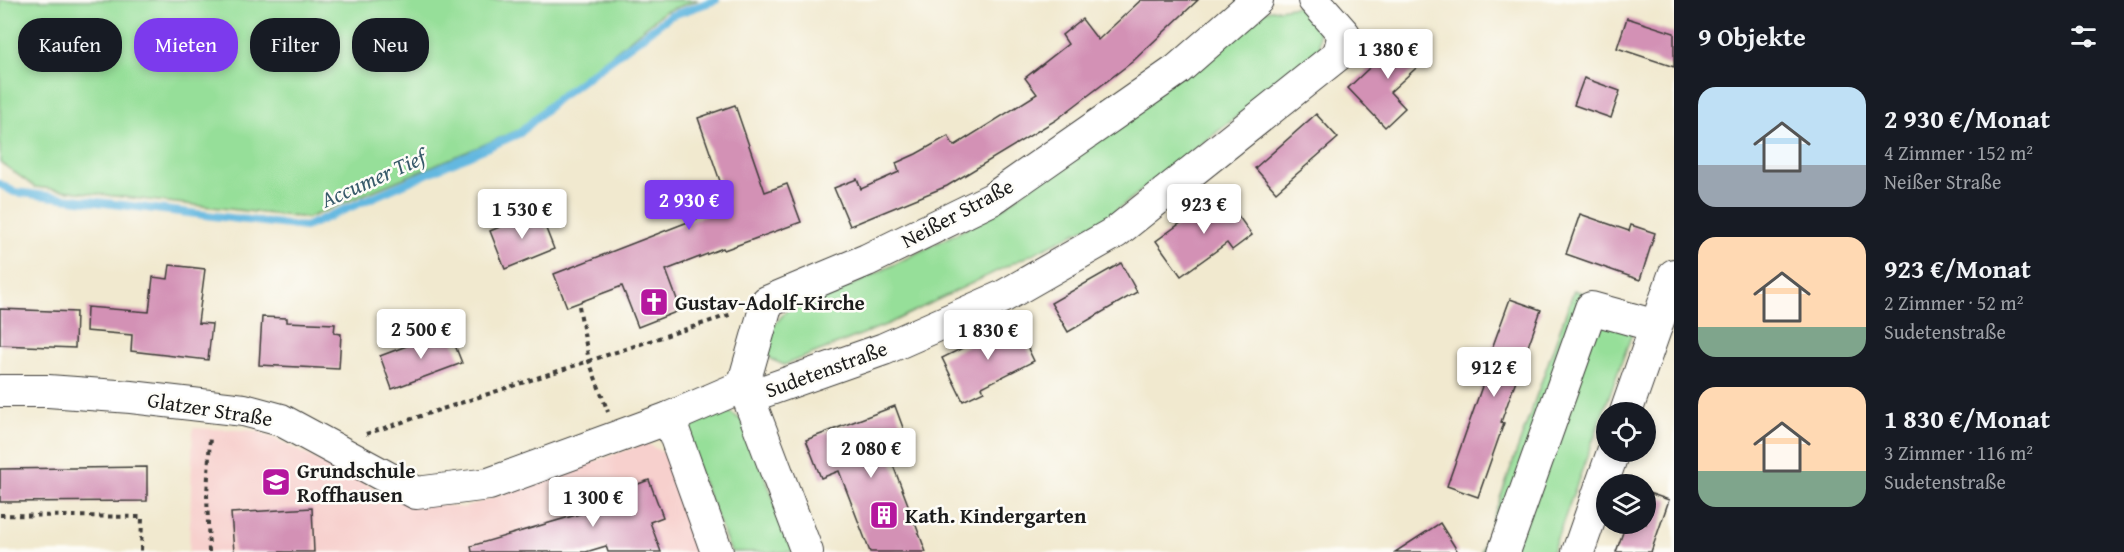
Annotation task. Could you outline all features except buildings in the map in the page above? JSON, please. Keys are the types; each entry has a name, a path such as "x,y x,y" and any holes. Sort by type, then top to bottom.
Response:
{"street":[{"name":"Neißer Straße","path":"767,302 867,260 992,199 1177,70 1257,0"},
{"name":"Sudetenstraße","path":"746,392 884,349 993,301 1116,232 1339,54 1344,33 1314,0"},
{"path":"1629,402 1674,275"},
{"path":"767,302 746,392 807,552"},
{"path":"1504,552 1591,308 1656,326"},
{"name":"Glatzer Straße","path":"0,391 48,391 119,396 244,410 281,420 416,493 489,484 746,392"},
{"path":"669,418 717,552"},
{"path":"1578,552 1610,462"}],"path":[{"path":"328,446 767,302"},
{"path":"579,306 589,361 618,436"},
{"path":"209,552 207,495 211,406"},
{"path":"0,515 142,517 141,552"}],"shaded area":[{"name":"Grundschule Roffhausen","path":"193,428 259,431 392,497 463,508 646,443 669,456 702,552 189,552"}],"green space":[{"path":"0,0 698,0 664,12 519,130 308,218 35,187 0,162"},
{"path":"1299,6 1318,24 1320,52 1106,218 888,324 784,365 773,360 764,352 770,330 788,309 857,283 993,215 1265,11"},
{"path":"1574,290 1640,312 1607,402 1596,402 1596,432 1552,552 1481,552"},
{"path":"716,407 744,422 794,552 731,552 688,446 690,426 701,412"}],"waterway":[{"name":"Accumer Tief","path":"0,184 14,192 305,227 520,133 557,99 670,16 716,0"}],"place":[{"name":"Gustav-Adolf-Kirche","path":"654,302"},
{"name":"Grundschule Roffhausen","path":"276,482"},
{"name":"Kath. Kindergarten","path":"884,515"}]}
